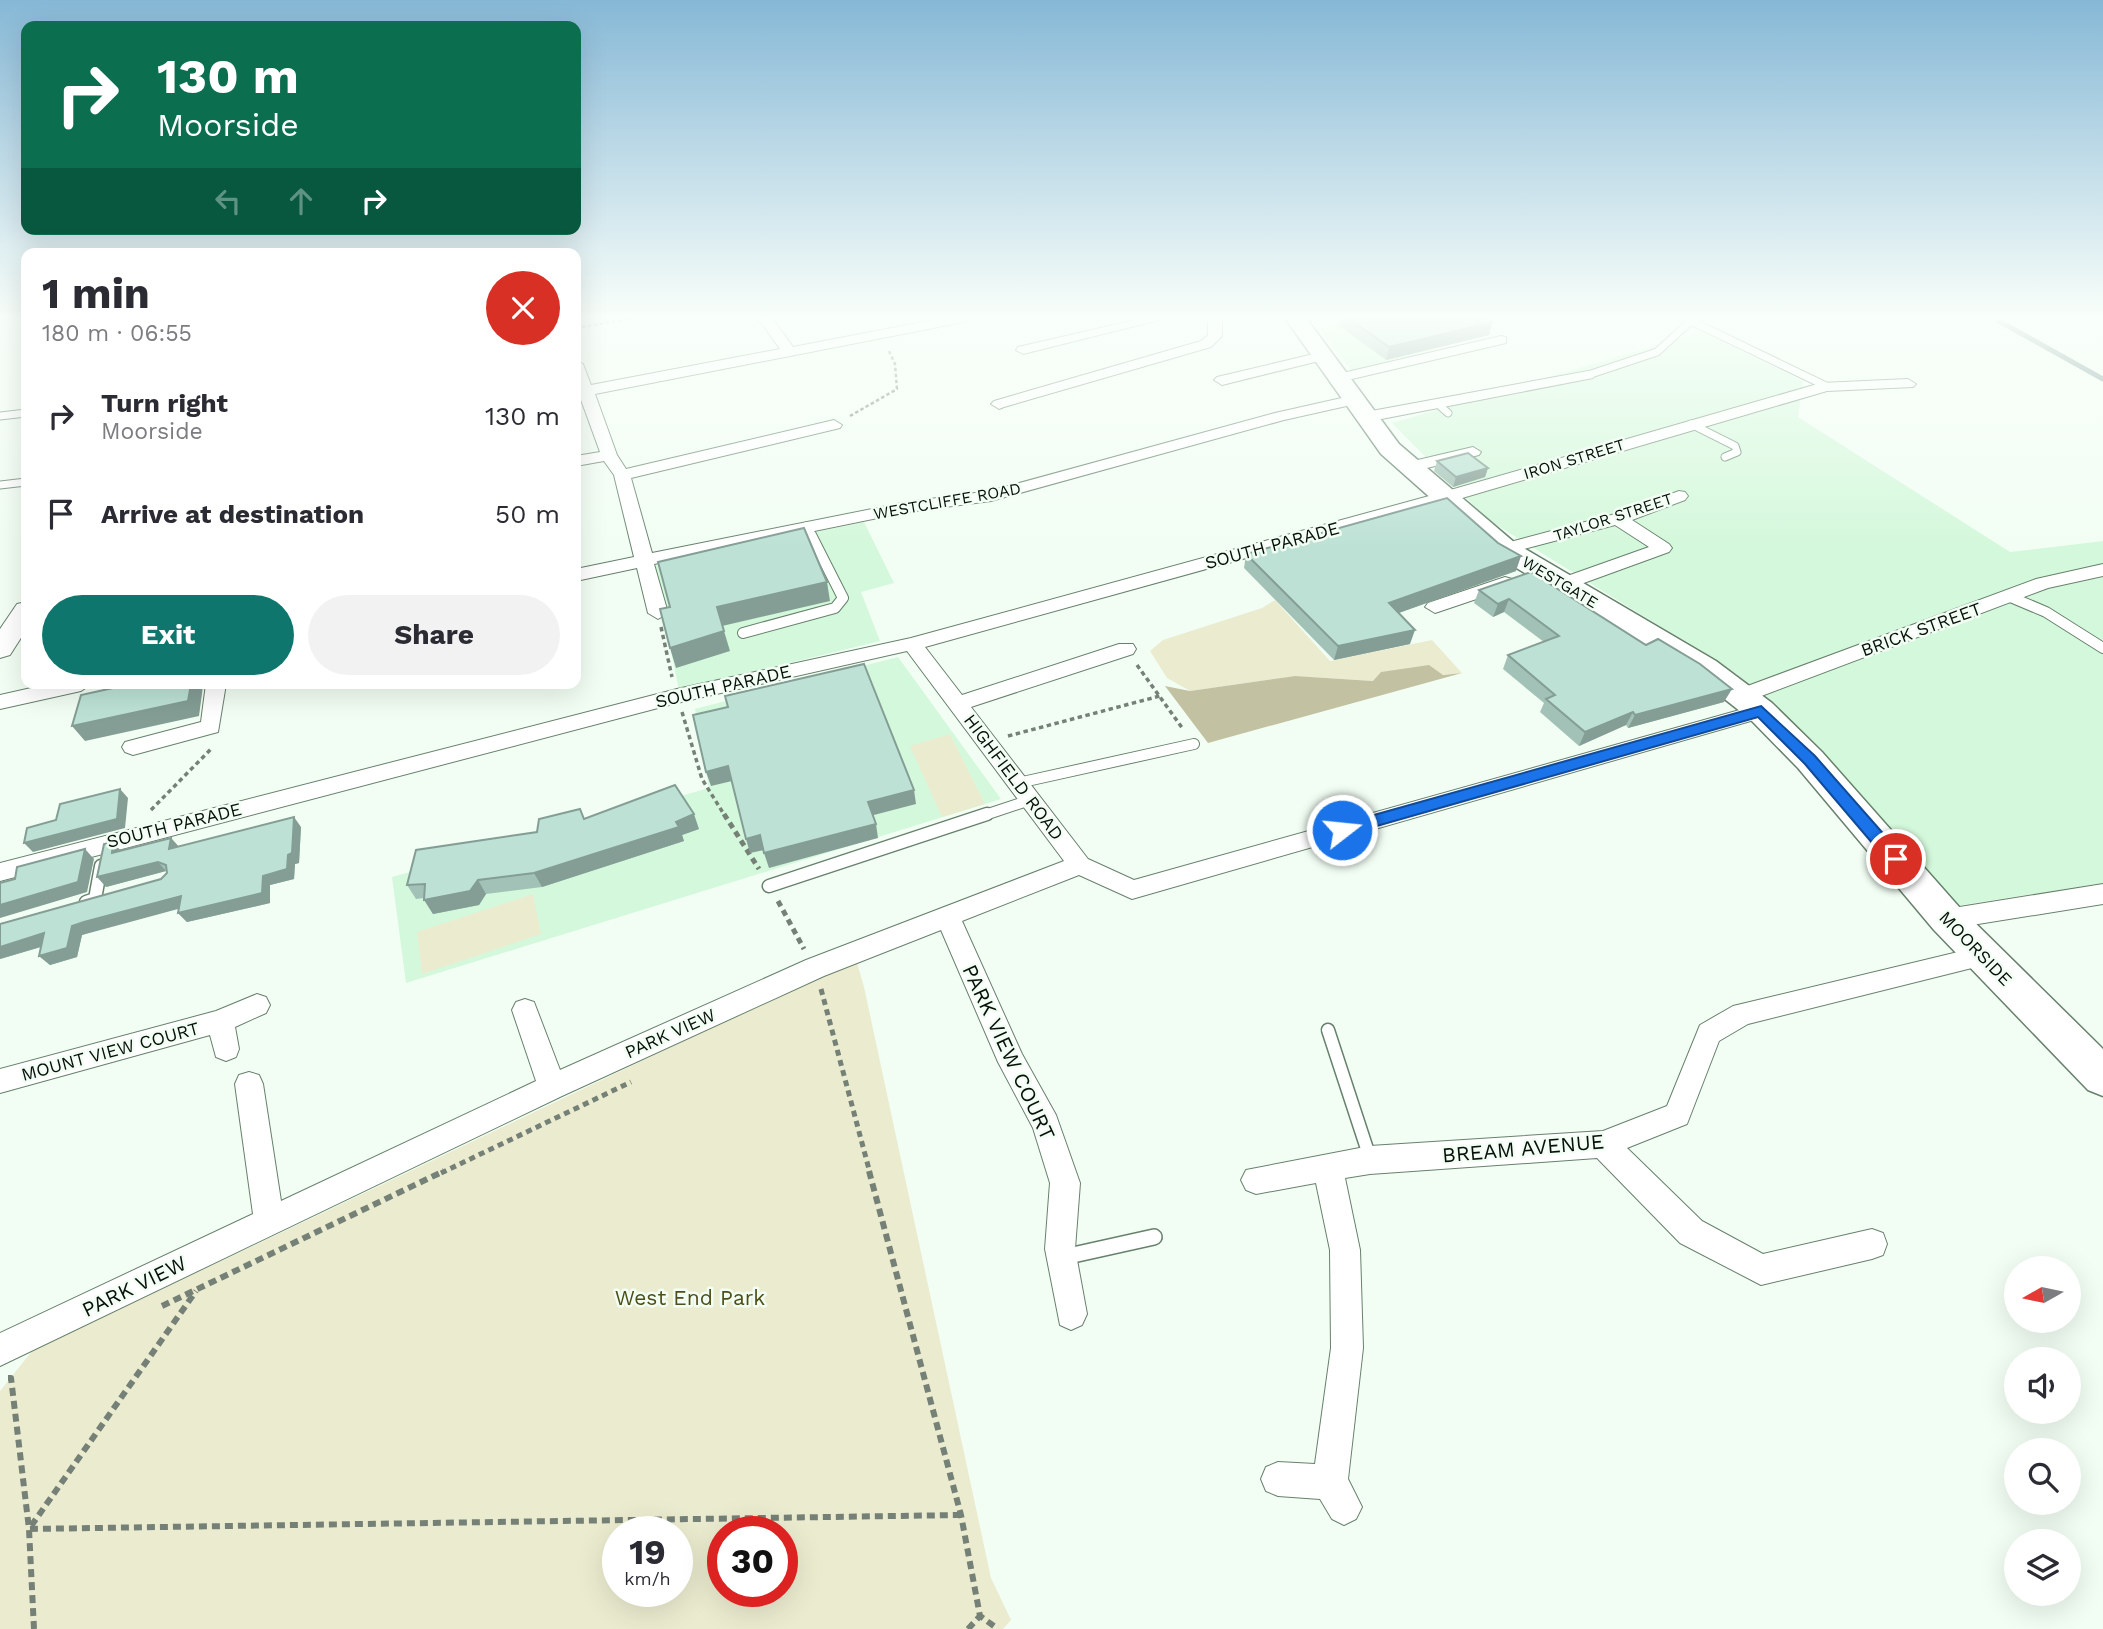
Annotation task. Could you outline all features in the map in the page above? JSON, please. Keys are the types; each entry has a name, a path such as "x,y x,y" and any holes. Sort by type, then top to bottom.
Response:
{"main road":[{"name":"WESTGATE","path":"1350,394 1390,449 1505,549 1705,668"},
{"path":"0,649 21,618"},
{"name":"MOORSIDE","path":"1705,668 1751,703 1810,760 1947,919 2103,1077"}],"street":[{"path":"581,394 609,455 622,475 658,613"},
{"path":"999,404 1033,394"},
{"name":"WESTCLIFFE ROAD","path":"581,574 806,526 907,507 991,496 1281,416 1360,409 1443,408 1504,394"},
{"name":"IRON STREET","path":"1446,497 1798,394"},
{"path":"622,475 834,425"},
{"path":"1411,467 1473,452"},
{"path":"581,460 609,455"},
{"name":"TAYLOR STREET","path":"1505,549 1618,519 1679,496"},
{"name":"SOUTH PARADE","path":"0,872 114,840 677,696 912,644 1446,497"},
{"path":"1435,607 1663,548 1618,519"},
{"name":"BRICK STREET","path":"1132,890 1751,703 2008,596 2043,583 2103,570"},
{"name":"HIGHFIELD ROAD","path":"912,644 1080,864 1132,890"},
{"path":"958,704 1126,649"},
{"path":"0,702 58,689"},
{"path":"133,747 211,727 215,689"},
{"name":"PARK VIEW","path":"0,1350 552,1087 818,979 947,916 1080,864"},
{"path":"1947,919 2103,894"},
{"name":"PARK VIEW COURT","path":"947,916 1012,1062 1046,1124 1065,1183 1062,1258 1071,1314"},
{"name":"BREAM AVENUE","path":"1256,1180 1370,1160 1603,1144 1677,1115 1709,1033 1742,1014 1983,956"},
{"name":"MOUNT VIEW COURT","path":"0,1081 220,1021 257,1005"},
{"path":"525,1010 552,1087"},
{"name":"MOUNT VIEW COURT","path":"220,1021 226,1049"},
{"path":"249,1084 269,1222"},
{"path":"1603,1144 1691,1232 1761,1270 1871,1244"},
{"path":"1278,1479 1337,1495 1347,1348 1345,1250 1328,1168"}],"lane":[{"path":"0,416 21,413"},
{"path":"1691,424 1735,446 1737,452 1725,457"},
{"path":"0,485 21,483"},
{"path":"743,633 835,608 843,598 806,526"},
{"path":"2008,596 2055,617 2103,648"},
{"path":"769,886 1024,791 1194,744"},
{"path":"71,906 101,898 114,840"},
{"path":"1328,1030 1370,1160"},
{"path":"1062,1258 1154,1237"}],"path":[{"path":"834,425 888,394"},
{"path":"658,613 677,696 702,779 769,886 818,979 961,1515 980,1616 998,1629"},
{"path":"1126,649 1194,744"},
{"path":"987,742 1160,696"},
{"path":"114,840 218,742"},
{"path":"809,997 818,979"},
{"path":"159,1307 634,1080"},
{"path":"29,1529 197,1289"},
{"path":"0,1377 10,1378 23,1372"},
{"path":"10,1378 29,1529 34,1629"},
{"path":"29,1529 961,1515"},
{"path":"968,1629 980,1616"}],"shaded area":[{"path":"1491,394 1801,394 1798,417 2010,552 2103,541 2103,883 1956,906 1738,675 1487,519 1392,423"},
{"path":"864,522 894,583 861,592 880,641 679,690 653,566"},
{"path":"898,657 1001,799 406,983 392,877 709,788 695,709"},
{"path":"1429,665 1443,675 1462,673 1208,743 1165,686 1190,691 1295,676 1373,681 1381,672"}],"green space":[{"path":"1275,600 1330,661 1432,640 1462,673 1374,681 1295,676 1190,691 1167,678 1150,651 1163,640 1262,608"},
{"path":"950,734 985,804 942,817 910,746"},
{"path":"533,894 541,934 422,974 417,932"},
{"name":"West End Park","path":"856,959 991,1578 1011,1620 1003,1629 0,1629 0,1391 32,1351"}],"building":[{"path":"1468,453 1488,468 1456,477 1437,461"},
{"path":"1447,498 1498,543 1521,556 1389,603 1415,630 1338,646 1246,554"},
{"path":"804,528 827,582 717,607 724,631 670,648 660,609 670,607 658,562"},
{"path":"1531,572 1646,645 1658,639 1700,664 1732,689 1635,715 1633,712 1585,732 1546,699 1555,695 1508,655 1559,636 1509,599 1498,604 1479,590"},
{"path":"864,664 914,790 868,802 876,824 764,853 760,835 746,839 728,766 706,772 693,715 728,707 725,696"},
{"path":"108,689 190,689 188,701 72,726 81,695"},
{"path":"675,785 694,814 676,822 679,827 534,873 478,880 470,891 424,900 425,884 407,885 416,850 537,832 539,819 580,809 584,819"},
{"path":"120,789 117,819 24,843 27,828 56,820 60,804"},
{"path":"294,817 292,853 288,855 287,869 263,876 262,893 178,913 181,896 84,922 72,926 67,948 39,956 44,933 0,947 0,924 161,879 167,873 166,865 158,862 97,877 104,844 113,842 112,853 171,838 169,849"},
{"path":"85,849 78,882 0,905 0,883 15,879 17,867"}],"route":[{"path":"1342,830 1761,711 1810,760 1896,859"}]}
